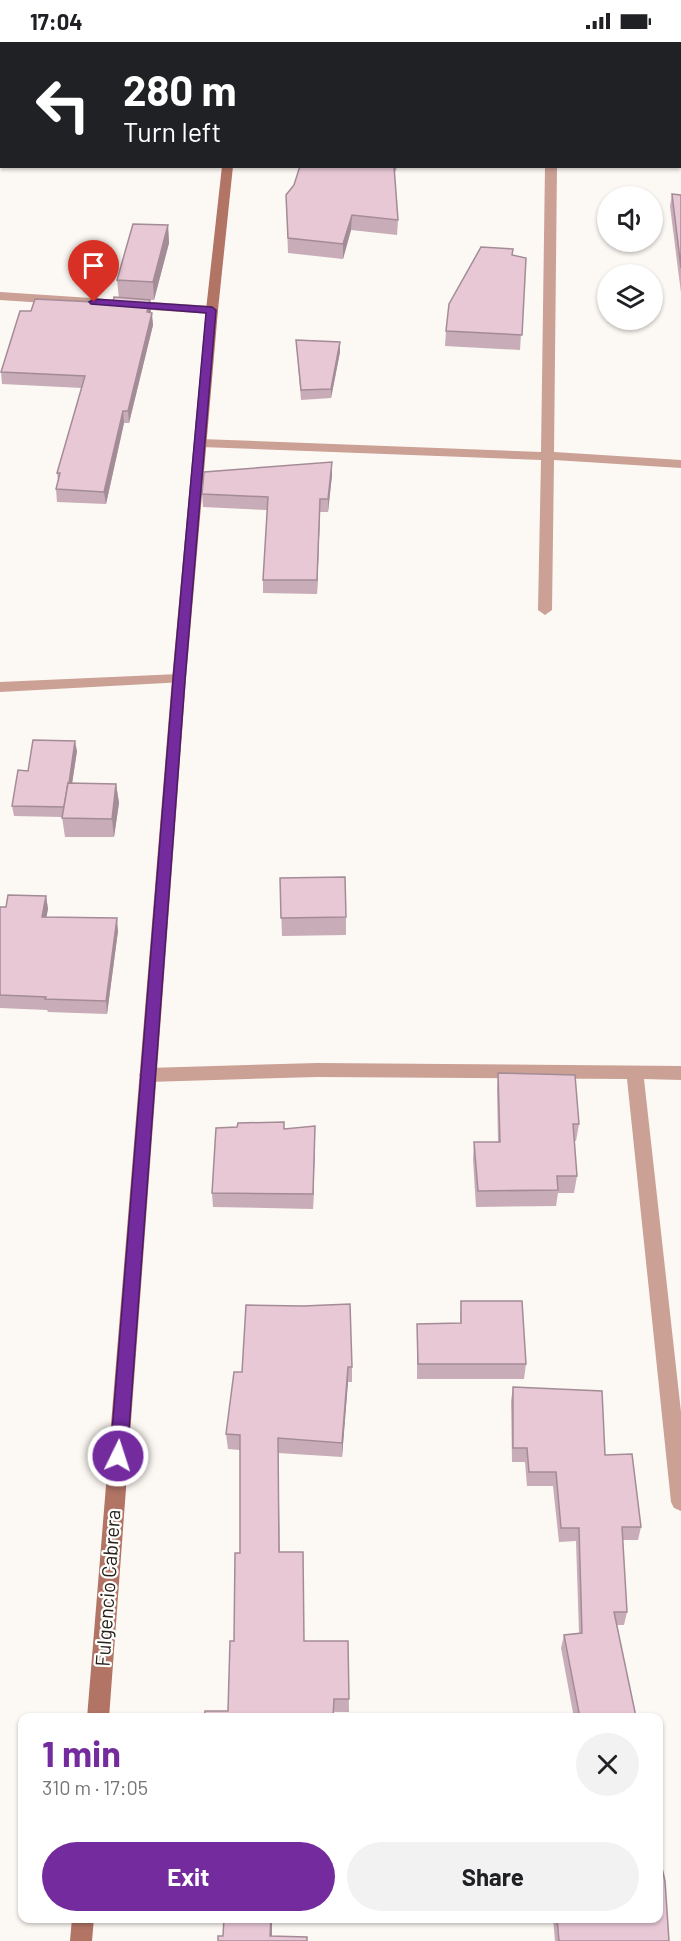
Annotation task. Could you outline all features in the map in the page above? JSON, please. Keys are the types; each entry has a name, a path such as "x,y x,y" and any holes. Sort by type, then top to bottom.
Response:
{"main road":[{"name":"Fulgencio Cabrera","path":"98,1713 179,680 212,310 228,168"},
{"path":"81,1941 83,1923"}],"street":[{"path":"544,610 549,456 551,168"},
{"path":"0,296 212,310"},
{"path":"201,443 549,456 681,464"},
{"path":"0,687 179,680"},
{"path":"148,1075 317,1070 681,1073"},
{"path":"635,1071 681,1502"}],"building":[{"path":"299,168 394,168 398,220 352,215 343,244 288,238 286,195 294,185"},
{"path":"672,194 681,195 681,268"},
{"path":"133,224 168,225 153,282 117,280"},
{"path":"481,247 513,249 512,255 526,258 522,335 446,331 449,304"},
{"path":"114,297 150,300 147,312 152,313 128,411 123,411 104,492 56,489 60,473 57,473 85,376 1,372 20,311 31,311 35,299 113,303"},
{"path":"296,340 340,342 331,389 301,390"},
{"path":"332,462 328,499 320,499 317,580 263,580 268,497 202,494 204,472"},
{"path":"33,740 75,741 64,807 12,806 18,770 28,771"},
{"path":"68,783 116,784 112,819 62,818"},
{"path":"345,877 346,917 281,918 280,878"},
{"path":"8,895 46,896 42,917 117,918 106,1001 0,995 0,907 6,907"},
{"path":"498,1073 575,1075 579,1124 573,1124 577,1176 557,1176 558,1190 478,1191 474,1142 500,1142"},
{"path":"284,1122 284,1129 315,1126 313,1194 212,1193 216,1128 237,1127 238,1123"},
{"path":"461,1301 522,1301 526,1364 418,1364 417,1324 461,1323"},
{"path":"350,1304 352,1367 348,1367 342,1443 278,1438 279,1552 303,1552 304,1641 348,1641 349,1699 334,1699 333,1713 205,1713 205,1711 228,1711 230,1641 234,1641 235,1553 240,1553 240,1435 226,1434 234,1372 242,1372 246,1305"},
{"path":"513,1387 602,1391 605,1455 632,1454 641,1527 622,1527 627,1612 614,1612 635,1713 579,1713 564,1635 582,1633 579,1528 561,1528 556,1472 529,1472 527,1448 513,1448"},
{"path":"663,1872 669,1941 559,1941 557,1923 663,1923"},
{"path":"224,1923 271,1923 270,1936 307,1937 307,1941 218,1941 218,1936 223,1936"}],"route":[{"path":"94,302 212,310 179,680 118,1456"}]}
